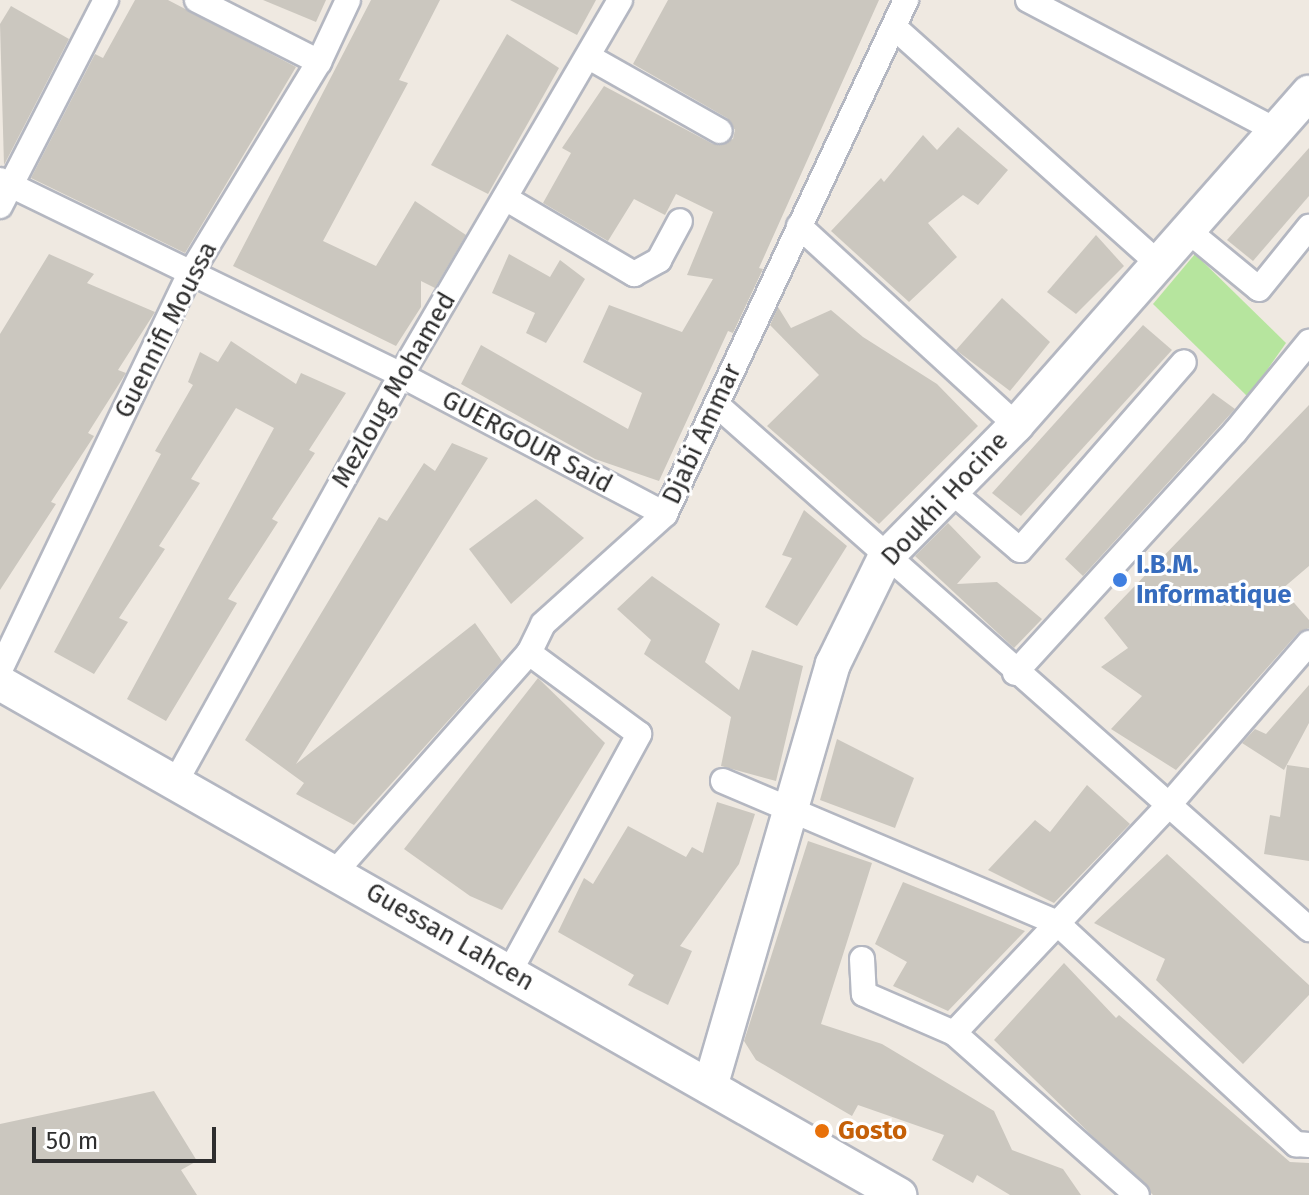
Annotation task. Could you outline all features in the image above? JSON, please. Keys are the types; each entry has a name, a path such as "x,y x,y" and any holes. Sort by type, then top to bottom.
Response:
{"street":[{"path":"3,191 106,0"},
{"path":"197,0 319,62"},
{"name":"Guennifi Moussa","path":"0,670 190,274 319,62 348,0"},
{"name":"Mezloug Mohamed","path":"175,783 401,375 620,0"},
{"name":"Djabi Ammar","path":"336,871 529,653 543,624 665,514 906,0"},
{"path":"1028,0 1279,132"},
{"path":"894,27 1156,261"},
{"path":"589,57 720,131"},
{"name":"Doukhi Hocine","path":"710,1087 833,664 885,558 1016,425 1156,261 1279,132 1309,93"},
{"name":"GUERGOUR Said","path":"3,191 190,274 401,375 665,514"},
{"path":"505,198 634,274 659,260 680,221"},
{"path":"799,226 1016,425"},
{"path":"1186,229 1259,289 1309,227"},
{"path":"1015,673 1235,432 1309,342"},
{"path":"950,490 1020,550 1184,362"},
{"path":"717,405 885,558 1309,929"},
{"path":"954,1033 1167,807 1309,643"},
{"path":"510,971 639,734 529,653"},
{"name":"Guessan Lahcen","path":"0,683 336,871 899,1195"},
{"path":"723,781 790,813 1057,923 1296,1144 1309,1145"},
{"path":"862,959 864,994 954,1033 1137,1195"}],"green space":[{"path":"1195,254 1286,343 1248,397 1153,304"}],"building":[{"path":"135,0 168,0 296,67 185,253 31,178 95,54 103,58"},
{"path":"263,0 326,0 316,22"},
{"path":"371,0 440,0 399,80 408,83 323,241 376,266 415,201 466,235 435,288 421,281 421,307 396,346 233,266"},
{"path":"510,0 596,0 577,35"},
{"path":"668,0 879,0 759,268 763,269 733,333 728,331 659,481 595,459 461,384 481,345 628,429 642,393 583,362 609,305 682,332 713,279 687,275 713,212 676,194 665,215 634,199 608,241 543,203 571,153 562,148 604,86 713,144 733,139 735,130 727,118 633,64"},
{"path":"11,6 69,39 4,165 0,24"},
{"path":"507,34 559,68 488,194 431,165"},
{"path":"958,127 1008,170 978,205 963,195 928,223 957,257 909,302 831,231 881,178 884,182 923,135 937,150"},
{"path":"1309,148 1309,196 1253,261 1227,240"},
{"path":"1096,235 1124,266 1076,314 1047,292"},
{"path":"49,254 94,274 87,283 155,312 118,370 126,373 88,433 94,436 51,502 56,504 0,590 0,334"},
{"path":"509,254 550,277 560,260 585,279 546,343 526,333 535,313 492,293"},
{"path":"1002,298 1050,342 1010,391 956,350"},
{"path":"778,307 791,328 831,310 863,337 937,384 978,426 879,524 767,426 819,375 770,325"},
{"path":"1143,325 1172,350 1021,516 992,493"},
{"path":"231,341 296,384 301,373 346,393 309,450 315,453 272,519 278,522 228,599 237,603 166,721 127,699 274,428 236,408 191,479 200,483 159,546 165,549 119,618 128,622 94,674 54,652 161,454 155,451 193,385 188,382 200,352 218,362"},
{"path":"1213,393 1235,409 1083,576 1065,559"},
{"path":"1309,405 1309,566 1282,589 1309,620 1309,628 1298,633 1176,770 1111,729 1142,696 1101,667 1128,648 1104,618"},
{"path":"452,443 488,458 296,764 475,623 502,661 354,825 296,794 304,783 245,740 379,517 387,521 424,463 435,471"},
{"path":"536,499 584,538 511,604 469,549"},
{"path":"804,510 847,546 797,626 765,607 792,558 782,555"},
{"path":"948,523 981,557 957,584 997,582 1042,619 1014,648 915,556"},
{"path":"652,576 720,624 705,662 739,690 752,650 803,666 776,781 721,766 731,717 644,654 651,640 617,609"},
{"path":"538,678 605,743 502,910 470,896 404,849"},
{"path":"1309,685 1309,723 1284,770 1242,743 1255,729 1266,734"},
{"path":"837,739 914,778 895,828 820,800"},
{"path":"1287,765 1309,768 1309,861 1264,854 1270,815 1280,817"},
{"path":"1087,785 1130,824 1054,903 988,870 1035,820 1050,832"},
{"path":"717,802 755,814 739,864 680,946 692,951 668,1005 628,985 634,975 558,932 584,878 593,884 628,826 686,857 692,847 703,853"},
{"path":"808,841 872,863 821,1024 882,1044 994,1111 1012,1150 1063,1169 1081,1195 1010,1195 977,1175 973,1183 932,1160 944,1135 858,1105 852,1116 756,1060 744,1041"},
{"path":"1167,854 1309,985 1309,995 1243,1064 1156,980 1165,959 1094,923"},
{"path":"903,882 1025,931 948,1011 893,986 907,962 875,944"},
{"path":"1064,963 1116,1018 1119,1015 1290,1162 1309,1163 1309,1195 1153,1195 994,1040"},
{"path":"154,1091 197,1161 181,1170 197,1195 0,1195 0,1124"}],"place":[{"name":"I.B.M. Informatique","path":"1120,580"},
{"name":"Gosto","path":"822,1131"}]}
